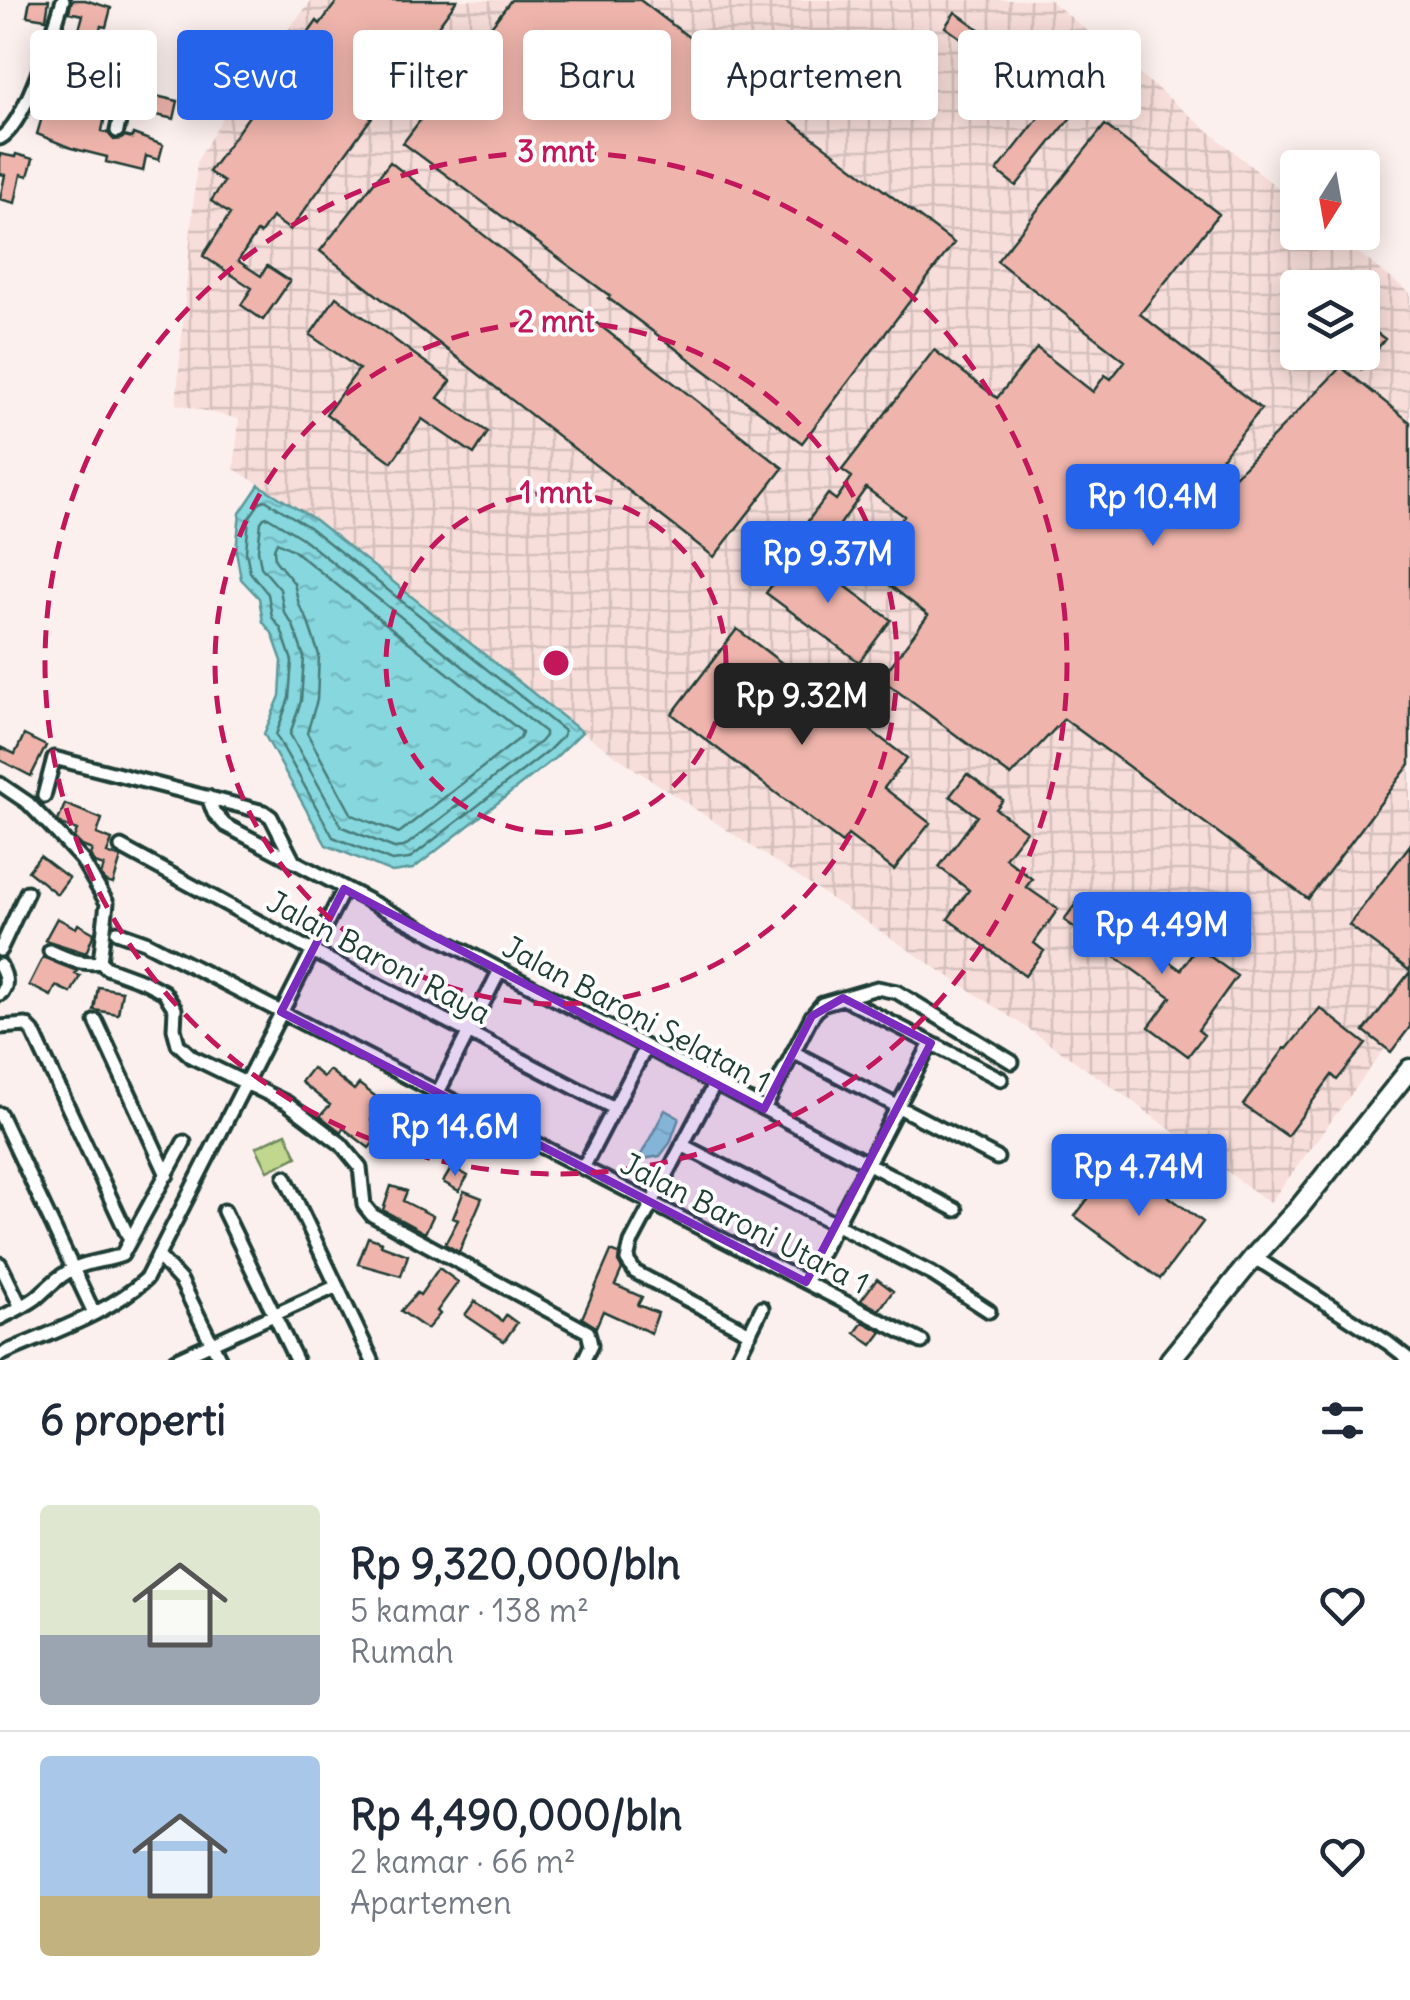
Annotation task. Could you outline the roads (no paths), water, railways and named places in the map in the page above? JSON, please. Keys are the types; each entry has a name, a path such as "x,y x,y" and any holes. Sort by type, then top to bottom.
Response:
{"main road":[{"path":"1170,1360 1410,1070"}],"street":[{"path":"54,30 64,0"},
{"path":"0,138 10,133 30,92"},
{"path":"117,131 119,120"},
{"path":"44,796 54,758 208,797 264,812 294,862"},
{"path":"0,784 28,802 59,834 82,860 108,904 100,962"},
{"name":"Jalan Baroni Selatan 1","path":"208,797 214,813 226,825 956,1210"},
{"name":"Jalan Baroni Raya","path":"121,847 614,1108"},
{"path":"0,1355 94,1313 132,1292 146,1279 344,889"},
{"path":"0,950 27,892"},
{"name":"Jalan Baroni Utara 1","path":"117,932 145,942 922,1342"},
{"path":"50,951 79,962 100,962 164,992 175,1009 178,1044 192,1057 287,1103 341,1144 360,1168 364,1204 372,1215 588,1332 591,1345 584,1360"},
{"path":"0,964 6,980 2,992"},
{"path":"410,1146 500,970"},
{"path":"764,1109 822,1004 877,988 897,992 1012,1062"},
{"path":"844,998 1001,1078"},
{"path":"96,1021 167,1174"},
{"path":"0,1027 26,1025 32,1032 130,1240"},
{"path":"806,1282 930,1043"},
{"path":"583,1168 646,1047"},
{"path":"793,1052 997,1158"},
{"path":"714,1083 632,1242 627,1260 634,1272 750,1333"},
{"path":"0,1114 94,1313"},
{"path":"0,1318 36,1298 73,1269 122,1255 184,1142"},
{"path":"682,1145 932,1274 989,1312"},
{"path":"285,1177 372,1360"},
{"path":"224,1211 296,1360"},
{"path":"158,1256 181,1280 220,1360"},
{"path":"1254,1257 1410,1360"},
{"path":"0,1264 21,1308"},
{"path":"176,1360 336,1286"},
{"path":"736,1360 762,1308"}],"water":[{"path":"259,485 314,519 582,732 555,758 413,869 392,872 326,845 264,734 280,696 282,661 272,633 263,622 259,598 241,579 236,551 240,513"},
{"path":"665,1110 679,1118 670,1143 660,1156 643,1159 641,1155"}]}
